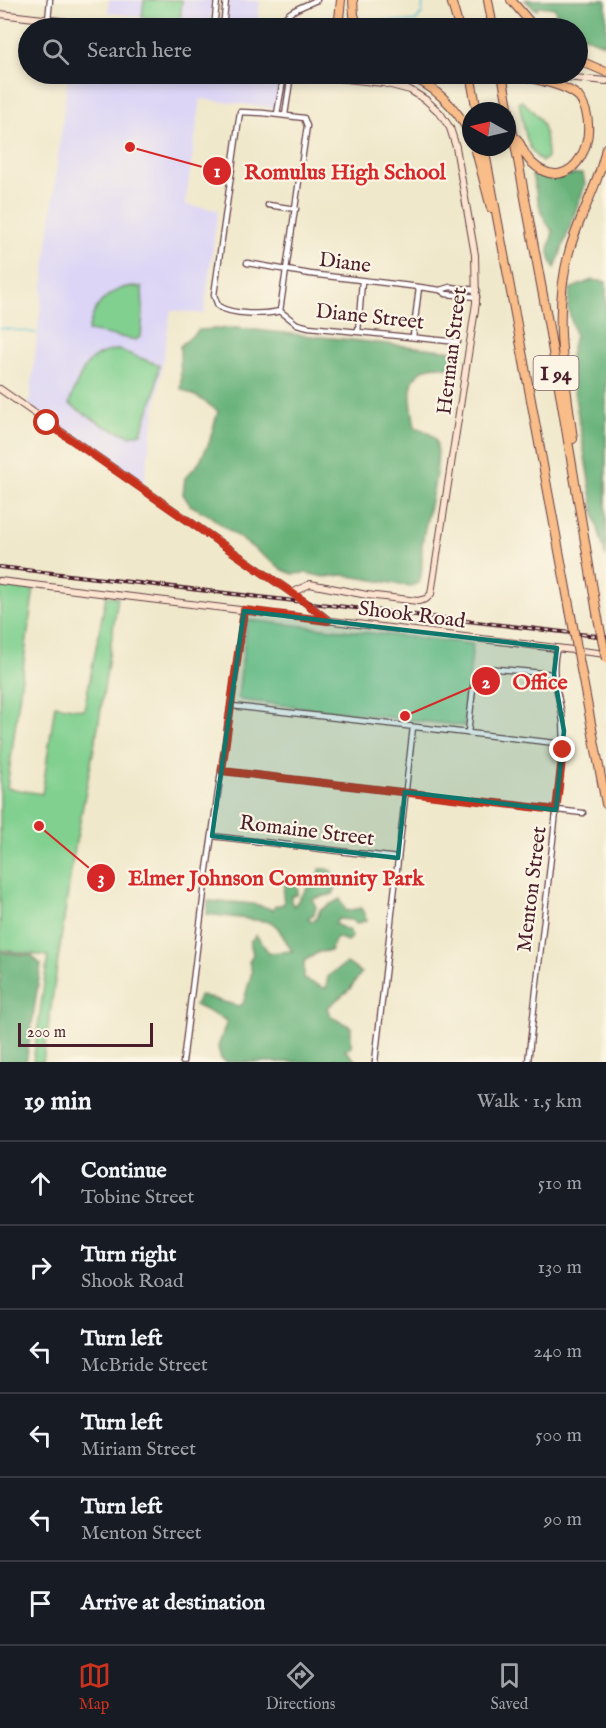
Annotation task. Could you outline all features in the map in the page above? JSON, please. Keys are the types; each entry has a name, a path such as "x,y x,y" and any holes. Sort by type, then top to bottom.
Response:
{"highway":[{"path":"339,18 342,0"},
{"path":"353,0 355,18"},
{"path":"451,0 457,18"},
{"path":"456,0 459,18"},
{"path":"488,0 491,18"},
{"path":"511,0 526,18"},
{"path":"588,64 606,72"},
{"path":"425,84 445,100 462,120"},
{"path":"471,84 475,102"},
{"name":"I 94","path":"504,84 507,102"},
{"path":"516,139 530,161 540,169 553,173 572,170 584,163 592,153 596,138 595,120 590,110 579,96 549,84"},
{"path":"597,613 601,609 578,475 562,355 560,320 562,283 570,249 606,148"},
{"name":"I 94","path":"516,150 606,657"},
{"path":"477,156 501,258 511,287"},
{"name":"I 94","path":"486,156 606,804"}],"street":[{"path":"48,18 50,0"},
{"path":"215,18 217,0"},
{"path":"224,18 226,0"},
{"path":"284,18 317,0"},
{"path":"0,14 32,18"},
{"path":"588,79 606,81"},
{"path":"281,115 283,84"},
{"path":"281,115 289,84"},
{"name":"Herman Street","path":"292,593 310,584 367,595 418,601 426,599 432,593 435,581 477,294 475,255 456,147 450,128 440,113 421,96 397,85 388,84"},
{"path":"240,112 281,115 304,118 307,126 280,310 266,314 221,308 215,303 216,278 240,112"},
{"path":"268,205 296,209"},
{"name":"Diane","path":"247,263 362,281 440,290 450,287 477,294"},
{"path":"358,332 362,281"},
{"path":"413,337 419,287"},
{"name":"Diane Street","path":"280,310 302,326 458,342"},
{"path":"0,389 292,593 328,621"},
{"name":"Shook Road","path":"0,581 557,648 606,657"},
{"path":"183,1062 244,610"},
{"name":"Menton Street","path":"528,1062 564,744 562,716 554,674 554,658 557,648"},
{"path":"468,733 474,679 478,670 486,668 554,674"},
{"path":"232,706 564,744"},
{"path":"375,1062 413,727"},
{"path":"222,771 583,813"},
{"name":"Romaine Street","path":"212,836 398,858"}],"highlighted area":[{"path":"244,611 557,648 554,674 564,731 556,810 405,792 398,858 212,836"}],"shaded area":[{"path":"109,0 144,0 142,17 108,12"},
{"path":"182,0 213,0 211,18 180,18"},
{"path":"228,0 260,1 258,18 226,18"},
{"path":"67,84 280,84 276,108 201,99 185,205 218,210 204,314 171,310 143,487 29,406"}],"green space":[{"path":"144,0 182,0 180,18 142,17"},
{"path":"525,0 606,0 606,45 588,38 588,18 557,18 555,8 539,6 536,10"},
{"path":"522,101 543,125 547,157 542,162 528,143 519,102"},
{"path":"583,174 585,185 555,268 549,254 553,231 542,212 532,175 564,177"},
{"path":"592,280 606,282 606,558 595,517 569,360 575,335 568,308 570,289"},
{"path":"126,287 142,287 141,336 136,340 88,331 100,303 111,294"},
{"path":"236,328 453,351 453,364 450,368 432,366 421,371 412,384 411,401 415,427 431,435 435,439 437,448 436,475 422,546 422,569 419,583 410,586 343,575 324,577 306,573 293,574 283,570 207,514 190,505 183,494 185,478 198,464 209,443 218,411 181,389 180,346 199,330"},
{"path":"119,350 159,365 155,393 141,433 131,436 104,426 69,404 80,375 91,360 98,355"},
{"path":"0,583 34,587 7,788 42,794 55,705 84,710 106,596 118,597 99,721 73,858 43,1062 33,1062 48,956 0,950"},
{"path":"247,620 473,644 464,726 241,700 238,697"},
{"path":"320,869 332,871 328,883 336,887 333,894 312,899 316,907 314,914 308,918 311,922 317,918 320,910 340,899 346,911 361,908 367,920 356,924 352,920 338,919 335,924 350,931 352,937 347,941 337,937 330,951 319,952 304,961 304,979 326,989 328,976 347,963 361,973 350,989 327,1008 331,1017 351,1027 351,1047 345,1050 357,1062 334,1059 335,1062 227,1062 221,1059 218,1047 227,1021 195,1005 200,995 238,1006 243,1004 252,972 249,962 253,954 250,942 256,935 269,953 292,951 278,928 271,922 207,914 208,901 250,904 273,910 275,906 284,904 285,884 295,883 298,889 297,895 291,896 294,906 313,880 318,877"},
{"path":"0,952 32,956 41,965 26,1062 0,1062"}],"waterway":[{"path":"418,18 422,13 423,0"},
{"path":"0,328 36,333"}],"railway":[{"path":"0,567 606,637"}],"place":[{"name":"Romulus High School","path":"130,147"},
{"name":"Office","path":"405,716"},
{"name":"Elmer Johnson Community Park","path":"39,826"}],"route":[{"path":"47,423 305,602 328,621 244,610 222,771 556,810 563,750"}]}
